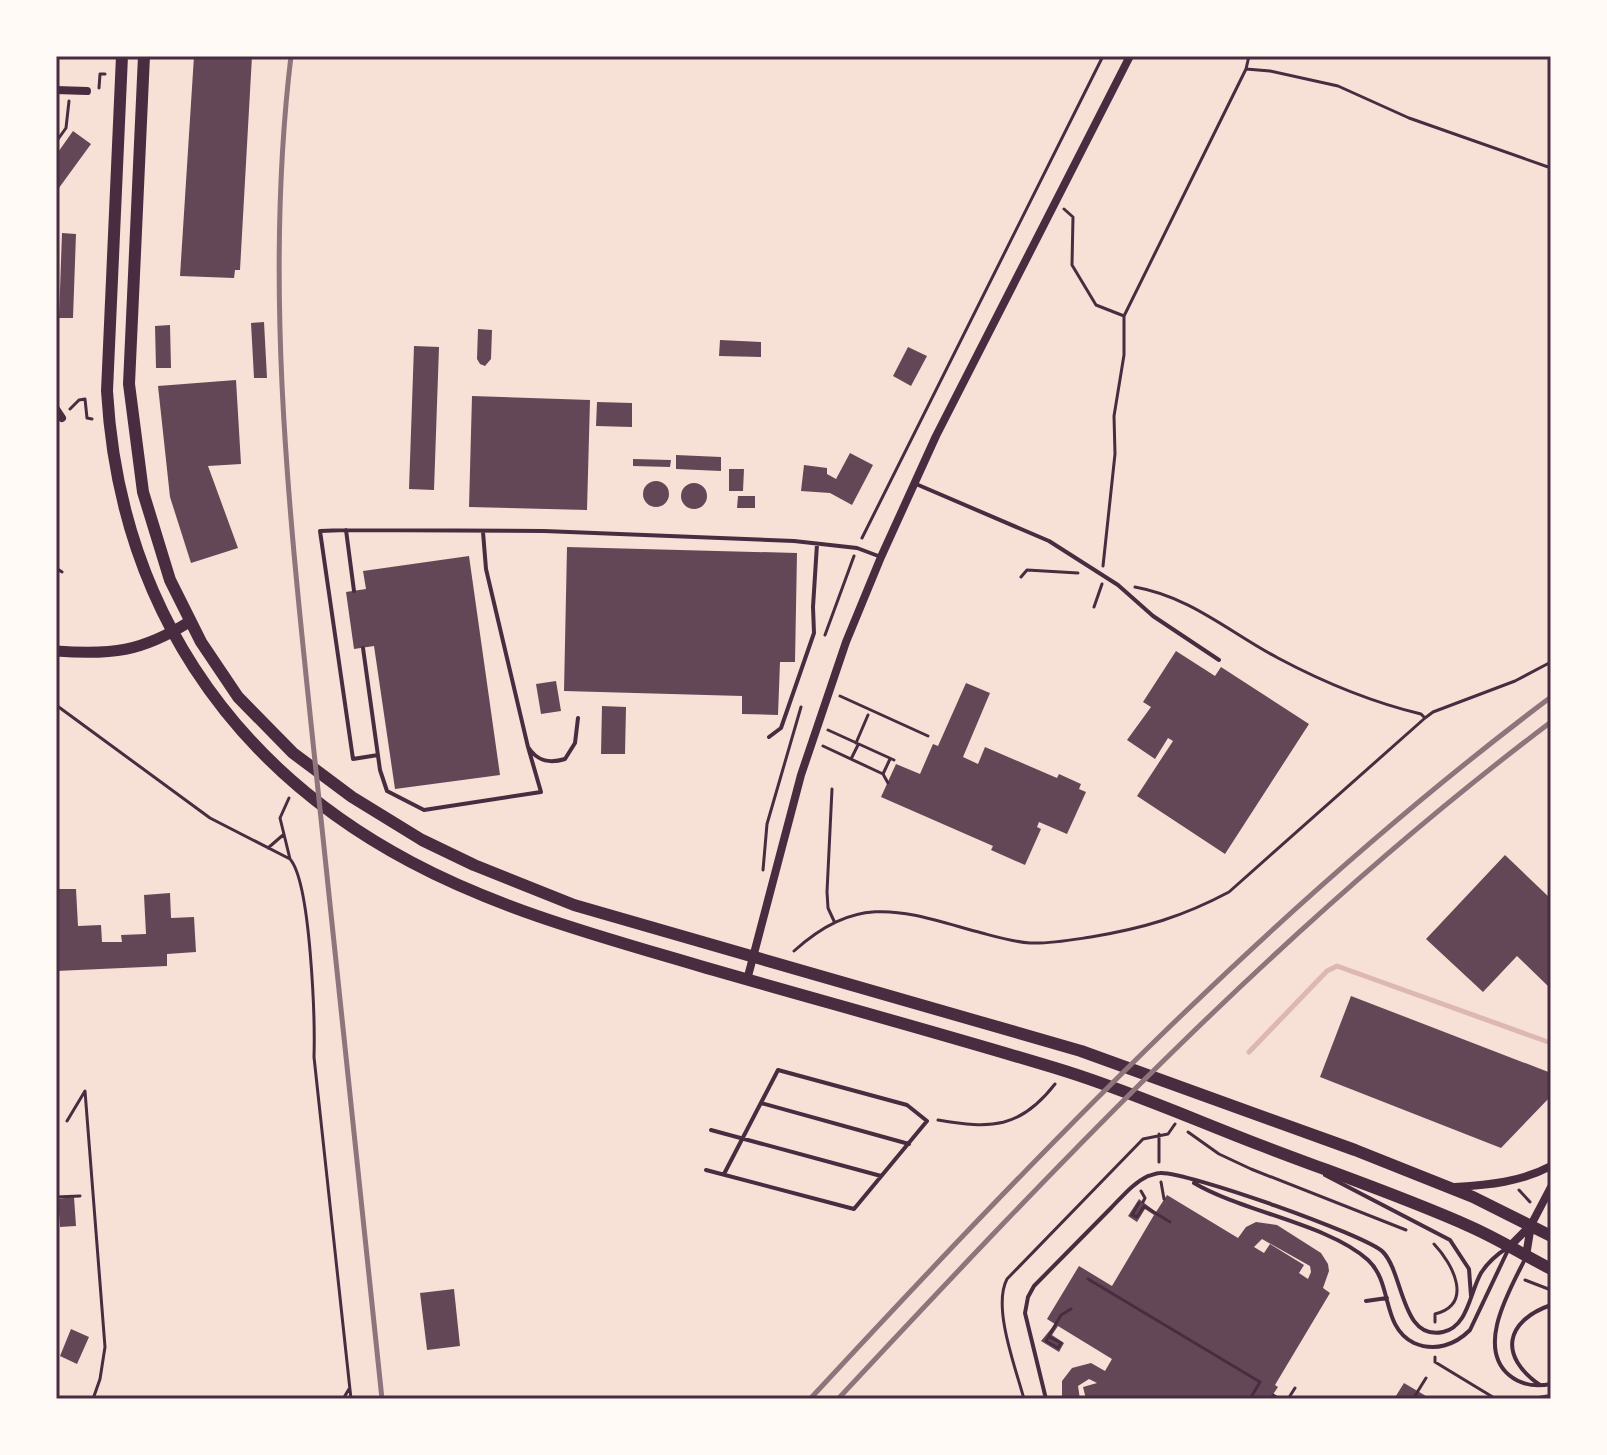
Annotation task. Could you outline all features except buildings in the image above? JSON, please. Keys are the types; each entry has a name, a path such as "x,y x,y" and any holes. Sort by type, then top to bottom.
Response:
{"main road":[{"path":"122,56 107,391 110,430 123,504 138,554 172,633 204,684 251,743 298,788 336,817 411,862 518,909 1138,1096 1465,1225 1551,1269"},
{"path":"144,56 129,384 143,492 170,580 189,622 238,697 293,753 352,797 422,840 474,865 574,905 1095,1055 1447,1187 1551,1236"}],"street":[{"path":"747,980 817,725 881,557 913,483 1130,56"},
{"path":"56,90 87,91"},
{"path":"56,409 62,418"},
{"path":"56,651 86,654 130,650 172,633 189,622"},
{"path":"1447,1187 1490,1185 1529,1177 1551,1166"},
{"path":"1509,1247 1531,1225 1551,1187"},
{"path":"1526,1256 1531,1225"}],"lane":[{"path":"913,483 1028,531 1118,585 1153,616 1219,660"},
{"path":"346,530 354,591"},
{"path":"378,755 353,759 320,531 544,531 817,544 857,548 881,557"},
{"path":"363,648 378,755 387,791 424,810 541,792 486,569 483,532"},
{"path":"769,737 781,728 814,633 817,544"},
{"path":"528,747 534,757 544,761 565,759 575,743 578,718"},
{"path":"706,1170 854,1209 927,1121 907,1105 778,1070 724,1174"},
{"path":"761,1103 909,1144"},
{"path":"711,1130 881,1176"},
{"path":"1283,1154 1450,1240 1469,1269 1470,1299"},
{"path":"1046,1399 1025,1313 1028,1297 1034,1286 1135,1184 1159,1173 1230,1190 1376,1246 1391,1265 1414,1323 1428,1332 1443,1332 1459,1322 1488,1264 1509,1247"},
{"path":"1189,1179 1213,1194 1346,1246 1370,1261 1394,1322 1410,1340 1435,1347 1453,1343 1470,1330 1509,1247"},
{"path":"1526,1256 1499,1320 1494,1351 1504,1371 1514,1379 1527,1384 1551,1384"},
{"path":"1366,1301 1387,1298"},
{"path":"1542,1386 1526,1375 1512,1356 1511,1346 1523,1319 1551,1305"}],"path":[{"path":"821,647 857,548 1103,56"},
{"path":"1094,607 1103,575 1115,454 1114,416 1124,355 1124,316 1246,69 1249,56"},
{"path":"1246,69 1338,86 1409,118 1551,168"},
{"path":"56,142 66,128 70,90"},
{"path":"1057,202 1073,217 1072,265 1096,305 1124,316"},
{"path":"62,418 79,400 85,399 87,418 92,419"},
{"path":"56,568 62,572"},
{"path":"1021,577 1027,570 1103,575"},
{"path":"1118,585 1154,590 1187,602 1291,664 1362,697 1421,714 1425,718"},
{"path":"794,951 811,935 834,921 863,911 892,912 1030,943 1126,931 1193,911 1229,892 1425,718 1515,681 1551,662"},
{"path":"829,691 928,736"},
{"path":"762,859 767,824 801,704"},
{"path":"56,705 210,818 290,859"},
{"path":"851,759 868,715"},
{"path":"817,725 892,759 883,774"},
{"path":"812,741 883,774 888,783"},
{"path":"832,789 827,892 828,908 834,921"},
{"path":"289,798 280,818 290,859 299,874 305,906 315,1026 314,1057 351,1399"},
{"path":"268,848 283,835"},
{"path":"927,1121 972,1126 1003,1123 1024,1115 1055,1084"},
{"path":"67,1121 85,1091 105,1347 93,1399"},
{"path":"1187,1132 1219,1154 1251,1169 1417,1234"},
{"path":"56,1197 80,1196"},
{"path":"1139,1203 1132,1215 1137,1217 1144,1206 1170,1222"},
{"path":"1425,1238 1443,1254 1456,1278 1455,1297 1446,1311 1435,1314 1435,1321"},
{"path":"1522,1278 1551,1290"},
{"path":"1088,1279 1260,1382 1250,1399"},
{"path":"1049,1337 1061,1343 1058,1348 1046,1341 1061,1315 1071,1309"},
{"path":"1435,1362 1496,1399"},
{"path":"1413,1399 1426,1378"},
{"path":"1258,1385 1265,1389"},
{"path":"343,1399 350,1388"},
{"path":"1288,1399 1295,1388"},
{"path":"1253,1393 1260,1397"},
{"path":"1273,1395 1280,1399"},
{"path":"1531,1399 1551,1395"}],"waterway":[{"path":"1249,1052 1327,971 1337,966 1551,1043"}],"railway":[{"path":"291,56 279,230 283,404 305,665 382,1399"},
{"path":"810,1399 1074,1122 1257,944 1450,776 1551,697"},
{"path":"838,1399 1093,1132 1269,960 1360,877 1551,722"}]}
